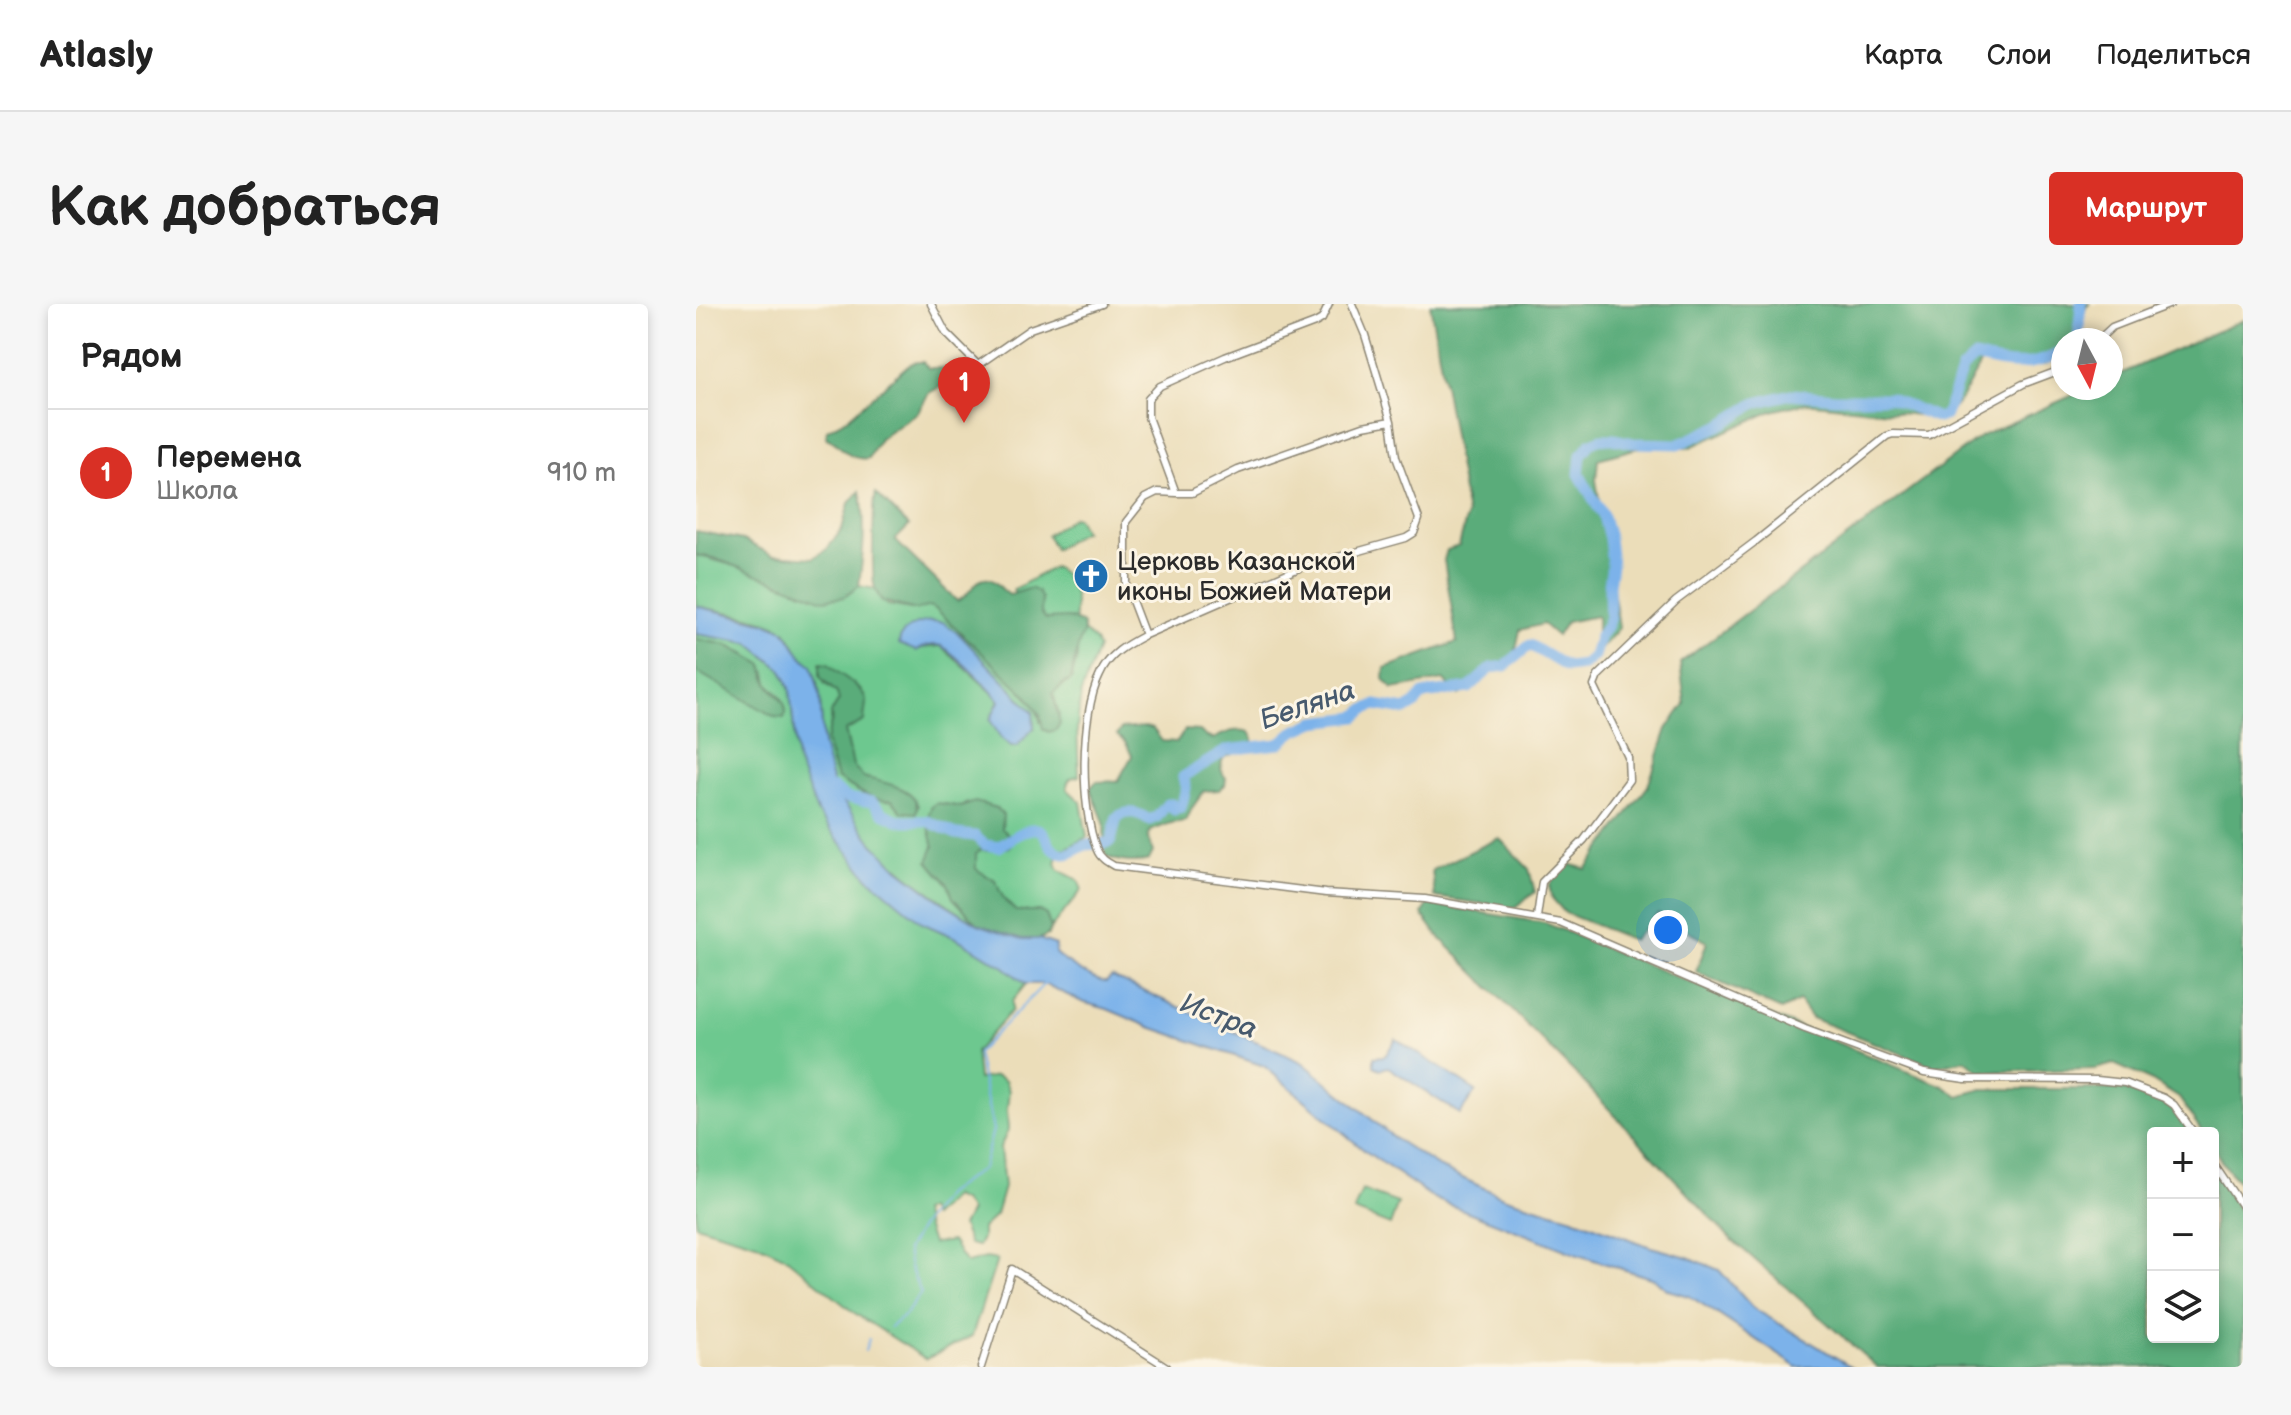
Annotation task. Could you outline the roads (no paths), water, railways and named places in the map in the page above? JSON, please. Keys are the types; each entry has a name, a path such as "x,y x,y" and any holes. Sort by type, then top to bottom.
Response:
{"street":[{"path":"931,304 946,333 978,365 1030,329 1102,304"},
{"path":"1078,304 1080,312"},
{"path":"1176,493 1148,417 1148,399 1160,386 1315,323 1322,319 1329,304"},
{"path":"1352,304 1365,335 1391,421 1396,457 1419,519 1414,533 1383,546 1299,568 1145,635 1113,655 1093,690 1085,746 1085,786 1097,852 1114,866 1326,893 1425,899 1561,923 1805,1029 1924,1073 1965,1079 2125,1083 2164,1098 2174,1105 2190,1127"},
{"path":"2111,328 2171,304"},
{"path":"1537,917 1537,900 1542,882 1584,840 1629,780 1628,757 1594,686 1598,676 1676,601 1887,436 1929,435 2023,384 2051,374"},
{"path":"1145,635 1126,585 1126,522 1145,498 1157,492 1192,493 1238,470 1363,426 1391,421"},
{"path":"2219,1172 2243,1208"},
{"path":"981,1367 1012,1269 1167,1367"}],"water":[{"path":"696,606 784,630 802,657 812,665 820,695 823,744 834,788 871,841 898,869 939,900 978,924 1022,939 1039,939 1056,945 1055,953 1059,957 1095,979 1106,982 1112,977 1302,1062 1397,1140 1441,1168 1503,1197 1573,1218 1719,1270 1753,1308 1852,1367 1797,1367 1689,1296 1668,1290 1654,1279 1578,1255 1435,1199 1365,1151 1264,1066 1082,1002 1045,984 1026,984 956,938 922,923 868,878 817,812 797,760 790,690 782,670 749,643 696,634"},
{"path":"930,621 943,622 960,635 1033,712 1034,728 1017,746 1011,746 1001,738 990,720 999,701 954,655 938,645 916,651 899,644 905,631"},
{"path":"1396,1039 1476,1091 1460,1114 1388,1067 1381,1069 1374,1066 1374,1057 1385,1056"}],"waterway":[{"name":"Беляна","path":"2079,328 2081,304"},
{"name":"Беляна","path":"823,791 834,788 847,798 872,802 883,813 900,821 927,821 956,834 975,836 985,845 999,847 1030,829 1038,829 1056,851 1064,854 1090,844 1108,843 1117,817 1121,815 1133,813 1149,820 1157,817 1167,804 1172,804 1174,810 1181,808 1186,788 1183,777 1227,750 1279,744 1293,732 1315,722 1356,717 1376,705 1405,710 1423,694 1469,688 1491,668 1505,666 1530,645 1567,667 1584,665 1594,656 1610,617 1612,565 1603,516 1579,474 1581,455 1591,443 1613,439 1633,443 1679,444 1719,426 1756,403 1791,394 1890,398 1938,418 1946,415 1962,369 1975,357 2020,364 2051,357"},
{"path":"890,1327 905,1315 921,1293 910,1267 907,1250 921,1226 946,1194 983,1168 993,1130 977,1053 1046,982"},
{"path":"865,1351 869,1339"}],"place":[{"name":"Перемена","path":"964,423"},
{"name":"Церковь Казанской иконы Божией Матери","path":"1091,576"}],"water label":[{"name":"Истра","path":"1219,1015"}]}
